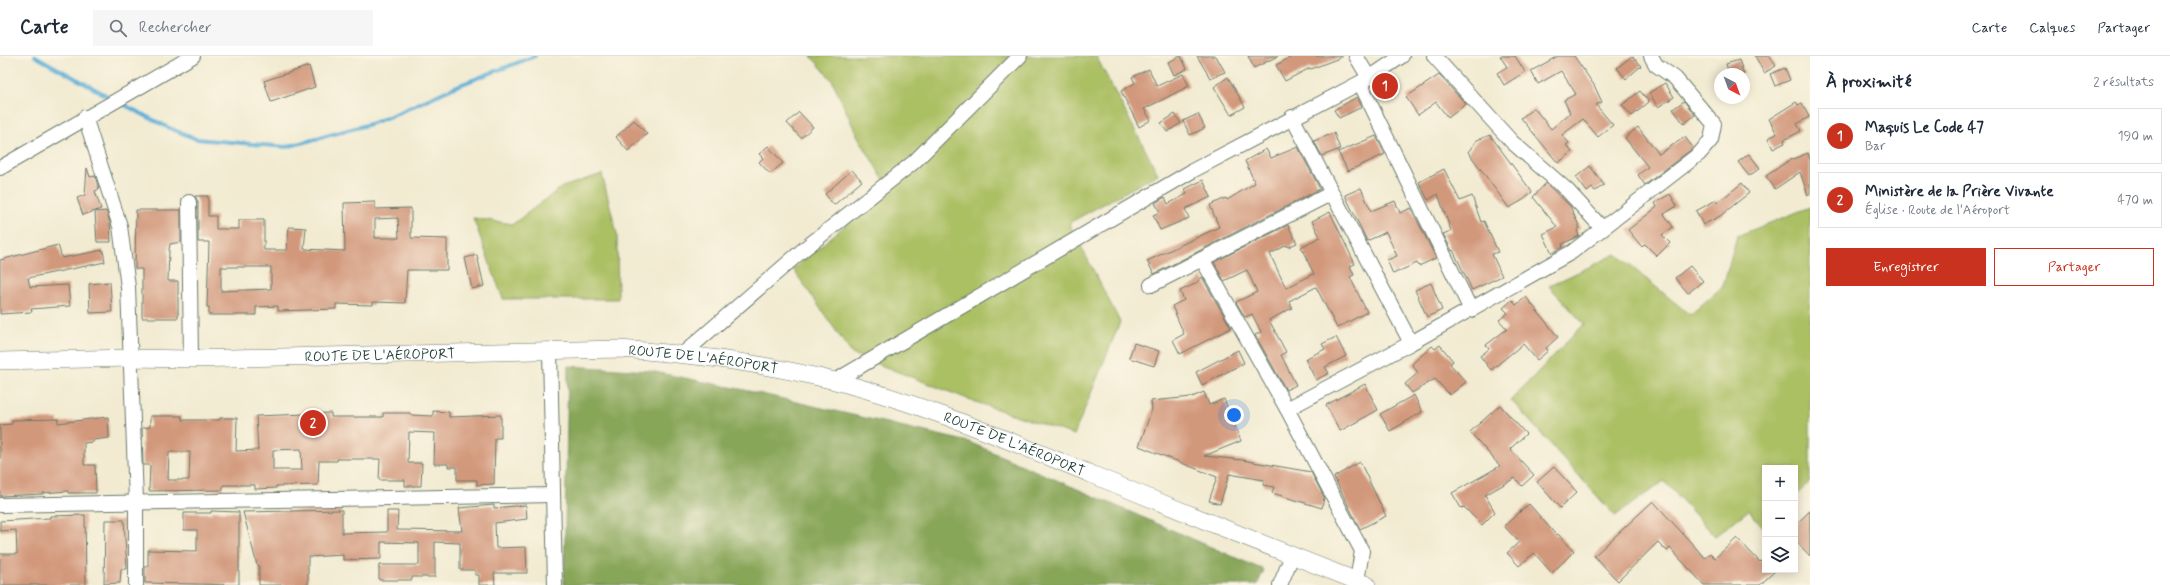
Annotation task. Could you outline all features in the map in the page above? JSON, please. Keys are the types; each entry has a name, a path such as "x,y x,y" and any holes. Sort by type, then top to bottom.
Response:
{"main road":[{"name":"ROUTE DE L'AÉROPORT","path":"0,361 130,358 191,359 620,349 684,353 754,364 835,381 907,403 986,431 1292,556 1362,583"}],"street":[{"path":"164,72 184,56"},
{"path":"0,168 85,117 193,56"},
{"path":"684,353 804,249 914,162 1020,56"},
{"path":"1356,56 1364,81 1471,310"},
{"path":"835,381 1192,171 1292,117 1364,81 1402,56"},
{"path":"1434,56 1512,142 1567,190 1603,229"},
{"path":"1287,409 1471,310 1572,252 1699,154 1711,140 1714,124 1675,78 1656,65 1651,56"},
{"path":"85,117 120,226 128,287 136,501 136,585"},
{"path":"1292,117 1411,343"},
{"path":"1151,285 1332,194"},
{"path":"190,202 191,359"},
{"path":"1202,259 1287,409 1362,551 1362,583"},
{"path":"550,350 555,585"},
{"path":"0,505 136,501 553,495"},
{"path":"1280,585 1292,556"}],"green space":[{"path":"811,56 1096,56 1158,174 1069,223 1120,322 1074,435 973,401 852,354 793,269 889,189 857,135 832,80"},
{"path":"602,174 617,234 618,299 503,299 473,218 513,224 562,187"},
{"path":"1810,207 1810,482 1798,493 1798,465 1762,465 1762,526 1749,510 1715,536 1664,481 1615,516 1511,400 1584,324 1549,286 1616,254 1690,315 1723,286 1737,236"},
{"path":"568,366 650,371 740,389 969,442 1264,570 1257,585 564,585"}],"building":[{"path":"1181,56 1187,69 1174,75 1168,62"},
{"path":"1197,56 1216,56 1225,72 1210,78"},
{"path":"1248,56 1278,56 1254,68"},
{"path":"1293,56 1342,57 1311,69 1310,68 1285,81 1276,65"},
{"path":"1500,56 1515,56 1525,72 1504,85 1497,73 1507,67"},
{"path":"1558,56 1574,56 1594,85 1602,102 1596,105 1613,125 1598,137 1583,119 1562,135 1569,143 1566,145 1572,152 1558,163 1521,118 1534,108 1551,129 1570,113 1564,100 1576,94 1561,71 1538,84 1531,71"},
{"path":"1632,56 1641,66 1626,79 1617,68"},
{"path":"1755,56 1770,56 1776,66 1764,73"},
{"path":"1739,60 1742,68 1727,68 1726,64"},
{"path":"309,66 315,87 271,102 264,81"},
{"path":"1785,68 1790,80 1775,86 1770,74"},
{"path":"1149,69 1157,86 1183,74 1189,86 1144,109 1151,120 1139,127 1121,91 1135,83 1132,77"},
{"path":"1439,75 1466,104 1448,118 1436,102 1418,115 1406,97"},
{"path":"1228,77 1245,107 1231,115 1214,87"},
{"path":"1665,83 1674,97 1658,107 1649,93"},
{"path":"1640,91 1649,102 1632,116 1622,105"},
{"path":"1357,97 1362,107 1339,118 1334,110"},
{"path":"1684,101 1695,115 1684,124 1673,109"},
{"path":"1796,102 1798,105 1802,103 1809,117 1797,124 1801,131 1784,140 1785,143 1773,149 1768,138 1777,134 1769,119"},
{"path":"799,112 813,127 801,138 787,123"},
{"path":"1175,114 1181,123 1167,132 1161,123"},
{"path":"1198,114 1205,128 1190,135 1183,121"},
{"path":"634,120 647,134 628,151 616,137"},
{"path":"1638,127 1659,154 1685,137 1693,148 1645,185 1638,175 1648,167 1625,138"},
{"path":"1334,133 1340,149 1322,156 1314,141"},
{"path":"1490,135 1532,192 1523,200 1509,208 1468,152 1477,140"},
{"path":"1376,136 1385,154 1348,171 1338,152"},
{"path":"768,146 783,163 770,174 759,162 763,158 759,154"},
{"path":"1298,147 1320,189 1154,274 1147,261 1219,227 1210,205 1226,198 1227,200 1255,183 1245,161 1266,149 1271,158"},
{"path":"1808,153 1810,159 1810,195 1808,195 1800,172 1775,189 1766,176 1788,161"},
{"path":"1749,154 1760,168 1749,176 1738,162"},
{"path":"1590,166 1604,185 1595,191 1592,188 1587,192 1576,177"},
{"path":"87,168 90,177 95,176 99,189 95,191 101,209 83,215 77,198 85,195"},
{"path":"1444,169 1460,201 1472,196 1481,222 1484,221 1498,252 1492,254 1502,276 1472,290 1453,250 1452,251 1443,234 1451,231 1438,194 1428,200 1419,182"},
{"path":"852,170 862,181 834,205 825,194"},
{"path":"1203,180 1211,197 1185,209 1189,218 1160,230 1153,215 1160,212 1155,203 1165,197 1168,204 1187,194 1185,189"},
{"path":"1546,183 1570,206 1580,228 1577,230 1579,236 1562,244 1563,247 1552,253 1543,234 1557,227 1533,197"},
{"path":"1742,183 1749,193 1720,216 1703,225 1696,211 1716,200 1717,203"},
{"path":"1361,188 1371,211 1395,201 1400,213 1411,208 1436,258 1419,266 1417,263 1393,274 1387,260 1397,256 1386,232 1367,241 1345,195"},
{"path":"1670,194 1677,206 1664,214 1673,227 1662,235 1670,243 1657,256 1645,244 1642,247 1628,230 1657,207 1655,203"},
{"path":"195,196 208,196 208,216 216,216 216,229 239,229 239,220 264,220 264,250 287,250 289,227 306,228 304,249 345,251 344,203 375,202 375,209 411,208 411,238 447,239 447,270 407,270 405,303 373,302 373,305 336,304 336,309 278,311 278,306 256,307 256,315 209,315 209,307 207,307 209,242 198,242 198,202","holes":["398,218 399,238 375,238 375,219","221,267 271,267 271,289 221,291"]},
{"path":"136,210 181,210 181,242 170,244 168,281 178,281 178,318 142,318 142,269 135,269"},
{"path":"106,211 110,222 111,242 97,242 95,212"},
{"path":"1330,212 1355,264 1350,266 1354,275 1350,277 1367,312 1337,328 1316,287 1289,301 1292,308 1269,320 1286,352 1281,355 1296,385 1286,390 1255,335 1261,332 1252,314 1245,317 1236,302 1257,292 1247,270 1224,281 1214,262 1288,225 1297,243 1288,247 1287,245 1270,254 1286,288 1314,274 1301,247 1320,237 1312,221"},
{"path":"58,245 62,258 103,250 105,262 28,278 30,287 68,285 70,306 31,309 32,312 0,314 0,260"},
{"path":"477,255 484,286 472,289 465,258"},
{"path":"1690,266 1703,281 1688,293 1675,278"},
{"path":"1202,277 1231,328 1180,354 1173,340 1184,334 1172,306 1184,300 1180,291 1195,284"},
{"path":"110,282 112,312 90,313 89,284"},
{"path":"1431,283 1442,310 1427,317 1415,290"},
{"path":"1526,297 1558,337 1546,348 1548,351 1537,360 1523,344 1491,370 1480,356 1489,349 1486,345 1507,329 1499,320 1508,313 1503,308 1512,300 1516,305"},
{"path":"1336,337 1346,356 1325,367 1329,373 1316,380 1305,359 1325,349 1322,344"},
{"path":"1134,343 1159,351 1154,366 1129,358"},
{"path":"1440,345 1453,361 1450,364 1466,382 1450,395 1435,379 1412,393 1405,384 1418,373 1412,364 1432,346 1435,349"},
{"path":"1238,350 1244,363 1202,385 1196,372"},
{"path":"1365,384 1378,410 1340,431 1326,405"},
{"path":"1204,392 1209,405 1224,399 1241,441 1204,456 1242,460 1311,472 1324,497 1322,508 1272,493 1274,487 1263,485 1264,480 1229,474 1220,504 1209,501 1217,477 1139,446 1152,409 1151,401 1192,397"},
{"path":"1414,395 1422,412 1390,431 1380,414"},
{"path":"1500,405 1526,434 1510,449 1534,475 1522,486 1515,478 1485,495 1495,512 1482,525 1464,507 1461,508 1452,493 1500,466 1470,432"},
{"path":"433,411 449,412 449,417 501,415 501,438 495,438 494,484 477,485 477,480 457,480 457,467 448,467 448,464 434,464 435,433 409,432 408,463 422,463 421,486 405,486 405,480 379,480 380,459 337,459 337,461 319,461 318,485 276,486 276,488 255,489 255,485 223,485 223,490 149,491 150,465 143,465 142,428 150,427 150,416 182,416 182,420 220,420 220,418 237,418 236,451 258,450 256,416 331,413 331,417 383,417 383,413 410,413 410,415 433,416","holes":["301,449 302,470 273,470 273,450","169,452 190,452 189,480 168,480"]},
{"path":"108,417 109,438 84,443 84,465 95,465 96,493 68,493 68,491 0,496 0,425 12,424 12,420 58,419 58,423"},
{"path":"1360,462 1386,516 1360,529 1334,477"},
{"path":"1554,467 1577,492 1560,508 1537,482"},
{"path":"1653,501 1705,558 1710,553 1715,558 1737,538 1760,562 1762,560 1762,573 1773,573 1760,585 1704,585 1670,548 1667,551 1658,542 1618,581 1594,556"},
{"path":"1529,504 1556,535 1558,534 1574,551 1552,573 1534,553 1519,566 1507,553 1519,542 1504,526"},
{"path":"494,505 494,508 526,505 527,519 495,523 496,548 526,547 527,573 494,573 495,585 479,585 479,575 475,575 475,570 460,570 460,543 435,542 435,577 412,577 412,580 379,580 379,565 419,565 419,543 381,542 381,559 343,560 343,555 308,557 308,585 259,585 259,565 257,565 243,512 342,510 342,533 387,532 387,511 398,511 397,530 462,531 459,508"},
{"path":"211,511 239,512 239,585 145,583 145,566 148,566 148,550 197,551 197,530 184,530 184,513 211,513"},
{"path":"1810,511 1810,556 1798,543 1798,522"},
{"path":"85,515 86,585 0,585 0,554 17,554 16,530 0,531 0,521 50,518 50,516"},
{"path":"105,520 124,520 127,569 121,569 120,583 104,584"}],"waterway":[{"path":"35,56 113,99"},
{"path":"119,102 167,127 196,139 286,147 370,124 457,86 535,56"}],"place":[{"name":"Maquis Le Code 47","path":"1385,86"},
{"name":"Ministère de la Prière Vivante","path":"313,423"}]}
